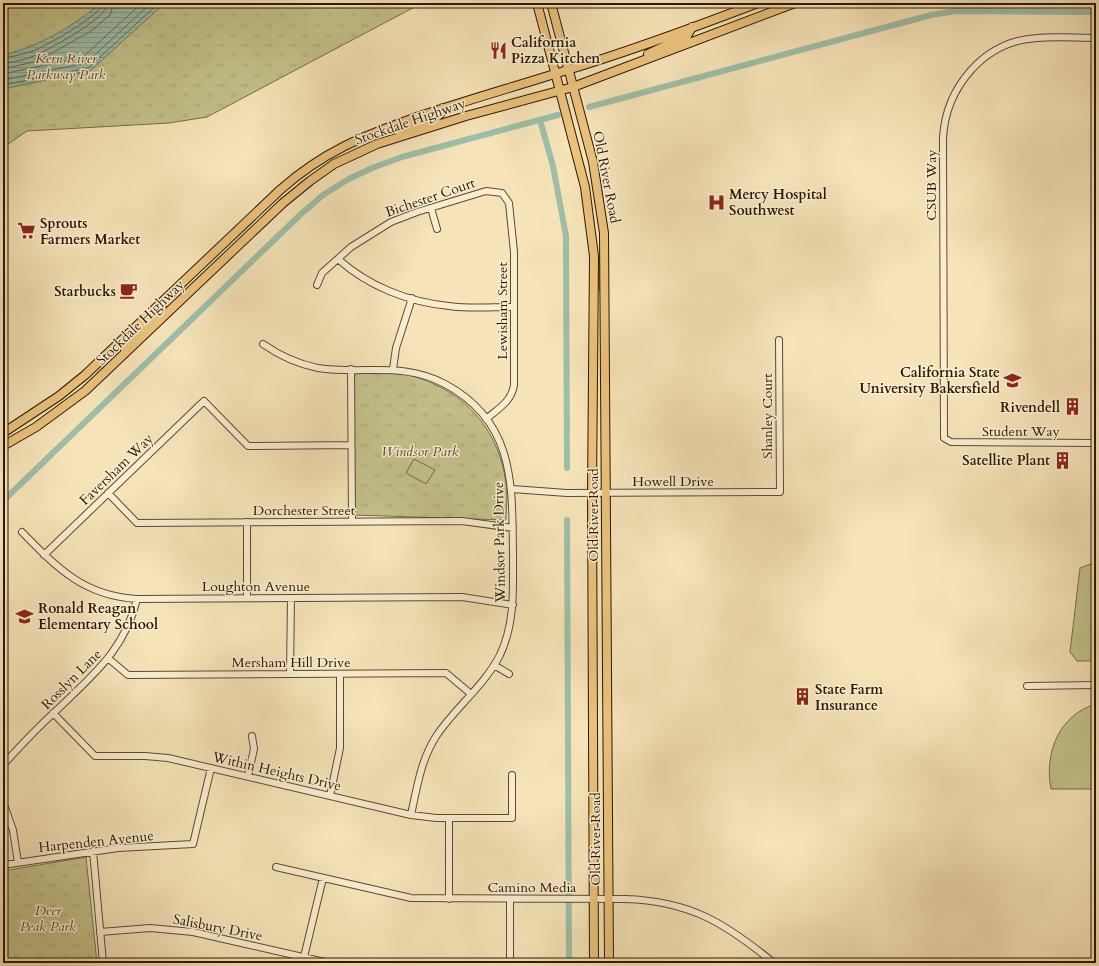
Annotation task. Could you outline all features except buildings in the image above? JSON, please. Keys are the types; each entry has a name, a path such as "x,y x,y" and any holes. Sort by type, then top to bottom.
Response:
{"main road":[{"name":"Old River Road","path":"537,3 589,210 594,256 592,493 594,963"},
{"name":"Old River Road","path":"551,3 593,162 602,209 605,257 608,963"},
{"name":"Stockdale Highway","path":"3,433 66,391 272,197 308,167 357,139 442,108 568,70 758,3"},
{"name":"Stockdale Highway","path":"3,446 36,427 74,400 124,355 301,187 338,162 384,141 466,116 573,87 795,3"},
{"path":"638,62 653,50 687,36 692,27"},
{"path":"384,141 394,133 435,118 440,114 442,108"},
{"path":"593,291 598,301 598,332 606,339"},
{"path":"124,355 128,343 162,310 161,303"}],"street":[{"name":"CSUB Way","path":"946,441 944,438 943,428 942,138 943,127 950,102 963,78 972,68 991,53 1002,48 1018,41 1037,38 1096,38"},
{"name":"Bichester Court","path":"317,285 322,273 338,259 376,230 404,216 486,191 502,193"},
{"name":"Lewisham Street","path":"486,419 513,394 513,233 509,203 502,193"},
{"path":"431,208 437,229"},
{"path":"338,259 351,270 374,285 412,298 448,306 513,307"},
{"path":"394,369 396,348 412,298"},
{"name":"Shanley Court","path":"779,340 780,492"},
{"name":"Windsor Park Drive","path":"263,344 281,356 306,365 332,369 394,369 423,375 445,384 467,399 486,419 505,453 512,489 513,528 513,605 509,630 494,665 444,726 430,748 421,769 411,815"},
{"path":"350,369 352,522"},
{"name":"Faversham Way","path":"44,555 204,401 248,446 351,445"},
{"name":"Student Way","path":"946,441 1096,443"},
{"name":"Howell Drive","path":"512,489 567,493 780,492"},
{"name":"Dorchester Street","path":"108,493 137,523 462,521 513,528"},
{"path":"247,522 247,598"},
{"name":"Loughton Avenue","path":"22,532 67,576 90,588 117,597 137,599 462,597 513,605"},
{"path":"290,598 290,674"},
{"name":"Rosslyn Lane","path":"3,764 109,659 124,637 130,625 137,599"},
{"name":"Mersham Hill Drive","path":"109,659 128,675 446,673 471,694"},
{"path":"494,665 509,674"},
{"path":"330,796 340,748 340,674"},
{"path":"1027,686 1096,685"},
{"name":"Within Heights Drive","path":"54,713 95,756 156,756 248,776 411,815 449,818 512,818 512,775"},
{"path":"248,776 254,749 252,736"},
{"name":"Harpenden Avenue","path":"3,865 93,851 193,844 211,768"},
{"path":"3,802 13,830 18,863"},
{"path":"449,818 449,899"},
{"path":"93,851 103,963"},
{"name":"Camino Media","path":"276,867 394,895 428,899 608,899 659,901 692,910 732,930 774,963"},
{"path":"304,957 323,878"},
{"path":"510,899 510,963"},
{"name":"Salisbury Drive","path":"100,932 150,928 192,932 330,963"}],"green space":[{"name":"Kern River Parkway Park","path":"3,3 422,3 207,117 169,123 27,131 4,147 4,175"},
{"path":"598,256 600,257 600,291 597,282"},
{"name":"Windsor Park","path":"354,372 394,372 420,378 457,397 472,410 484,425 494,442 502,462 507,488 506,520 354,515"},
{"path":"414,459 435,470 426,484 406,473"},
{"path":"1096,562 1096,661 1077,661 1070,652 1080,568"},
{"path":"1096,704 1096,789 1051,789 1049,775 1050,762 1052,749 1057,737 1072,717 1083,709"},
{"name":"Deer Peak Park","path":"86,857 97,963 3,963 3,871"}],"water":[{"path":"3,3 26,3 3,10"},
{"path":"101,3 165,3 90,71 3,89 3,55 43,41 55,35 79,20"}],"waterway":[{"path":"589,107 931,15 956,11 1096,12"},
{"path":"3,501 301,214 323,195 347,180 372,168 402,157 558,115"},
{"path":"540,120 553,166 566,236 567,468"},
{"path":"567,520 569,963"}],"place":[{"name":"California Pizza Kitchen","path":"498,50"},
{"name":"Mercy Hospital Southwest","path":"716,202"},
{"name":"Sprouts Farmers Market","path":"27,231"},
{"name":"Starbucks","path":"129,291"},
{"name":"California State University Bakersfield","path":"1013,380"},
{"name":"Rivendell","path":"1073,407"},
{"name":"Satellite Plant","path":"1063,460"},
{"name":"Ronald Reagan Elementary School","path":"25,616"},
{"name":"State Farm Insurance","path":"802,697"}]}
